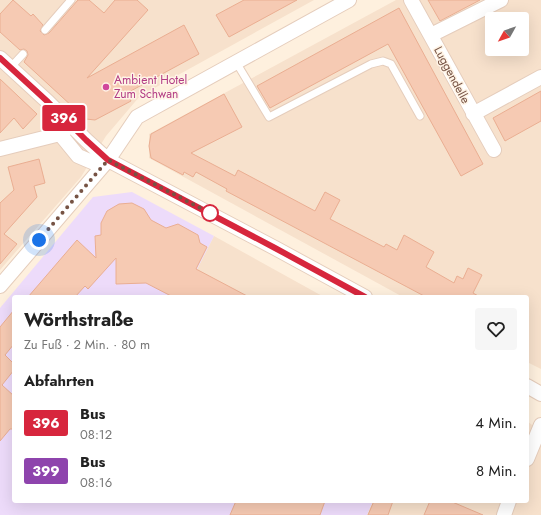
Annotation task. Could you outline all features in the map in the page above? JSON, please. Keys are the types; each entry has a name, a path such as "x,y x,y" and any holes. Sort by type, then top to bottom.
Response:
{"street":[{"path":"0,286 108,160 137,117 350,0"},
{"name":"Luggendelle","path":"412,0 494,150"},
{"name":"Luggendelle","path":"431,35 501,0"},
{"path":"5,63 108,160 361,295"},
{"name":"Luggendelle","path":"473,114 541,77"},
{"path":"48,102 60,134 78,156 92,162 108,160"},
{"path":"0,149 60,134 71,125"},
{"path":"529,387 541,394"},
{"path":"529,453 541,425"},
{"path":"504,515 509,503"}],"lane":[{"path":"46,30 71,0"},
{"path":"5,63 23,54"},
{"path":"236,62 270,118 371,64 383,61 391,64 420,116"}],"shaded area":[{"path":"0,0 314,0 140,96 106,136 81,177 0,270"},
{"path":"396,0 541,0 541,369 529,363 529,295 399,295 149,158 149,134"},
{"path":"132,192 214,236 184,295 12,295 12,503 372,503 367,515 0,515 0,308 93,197"},
{"path":"214,236 320,295 184,295"},
{"path":"529,423 541,432 541,515 367,515 372,503 529,503"}],"building":[{"path":"13,0 31,16 33,14 43,25 40,31 44,35 49,33 78,0 89,0 104,13 115,0 137,0 148,10 87,78 184,25 199,54 127,93 131,101 95,120 86,119 24,62 28,55 27,51 24,49 20,50 0,32 0,14"},
{"path":"244,0 297,0 229,37 216,15"},
{"path":"428,0 480,0 440,21"},
{"path":"399,8 483,164 461,176 388,44 270,108 257,86"},
{"path":"0,79 37,114 23,129 14,118 0,133"},
{"path":"541,91 541,121 505,141 493,118"},
{"path":"224,94 242,127 191,153 235,176 238,170 315,211 325,192 340,200 330,219 384,247 386,244 397,250 404,235 434,252 426,267 454,283 457,276 463,279 468,268 482,275 473,293 476,295 422,295 226,191 227,189 196,172 193,177 184,172 183,175 151,158 149,146 151,134"},
{"path":"39,159 45,183 34,186 37,197 4,234 17,244 0,264 0,203 14,190 8,167"},
{"path":"132,203 144,209 151,220 166,228 178,224 198,235 200,243 207,247 196,269 245,295 169,295 146,283 116,284 116,258 88,289 85,286 77,295 30,295 77,240 96,258 95,236 101,235 101,223 107,211 119,204"},
{"path":"12,312 12,346 5,355 12,362 12,372 2,385 12,394 12,429 10,429 0,441 0,327"},
{"path":"235,503 324,503 320,515 230,515"},
{"path":"373,503 392,503 388,515 368,515"},
{"path":"429,503 455,503 483,515 424,515"}],"bus line":[{"name":"396","path":"0,58 108,160 361,295"}],"place":[{"name":"Ambient Hotel Zum Schwan","path":"106,87"}],"route":[{"path":"39,240 108,160 210,213"}]}
